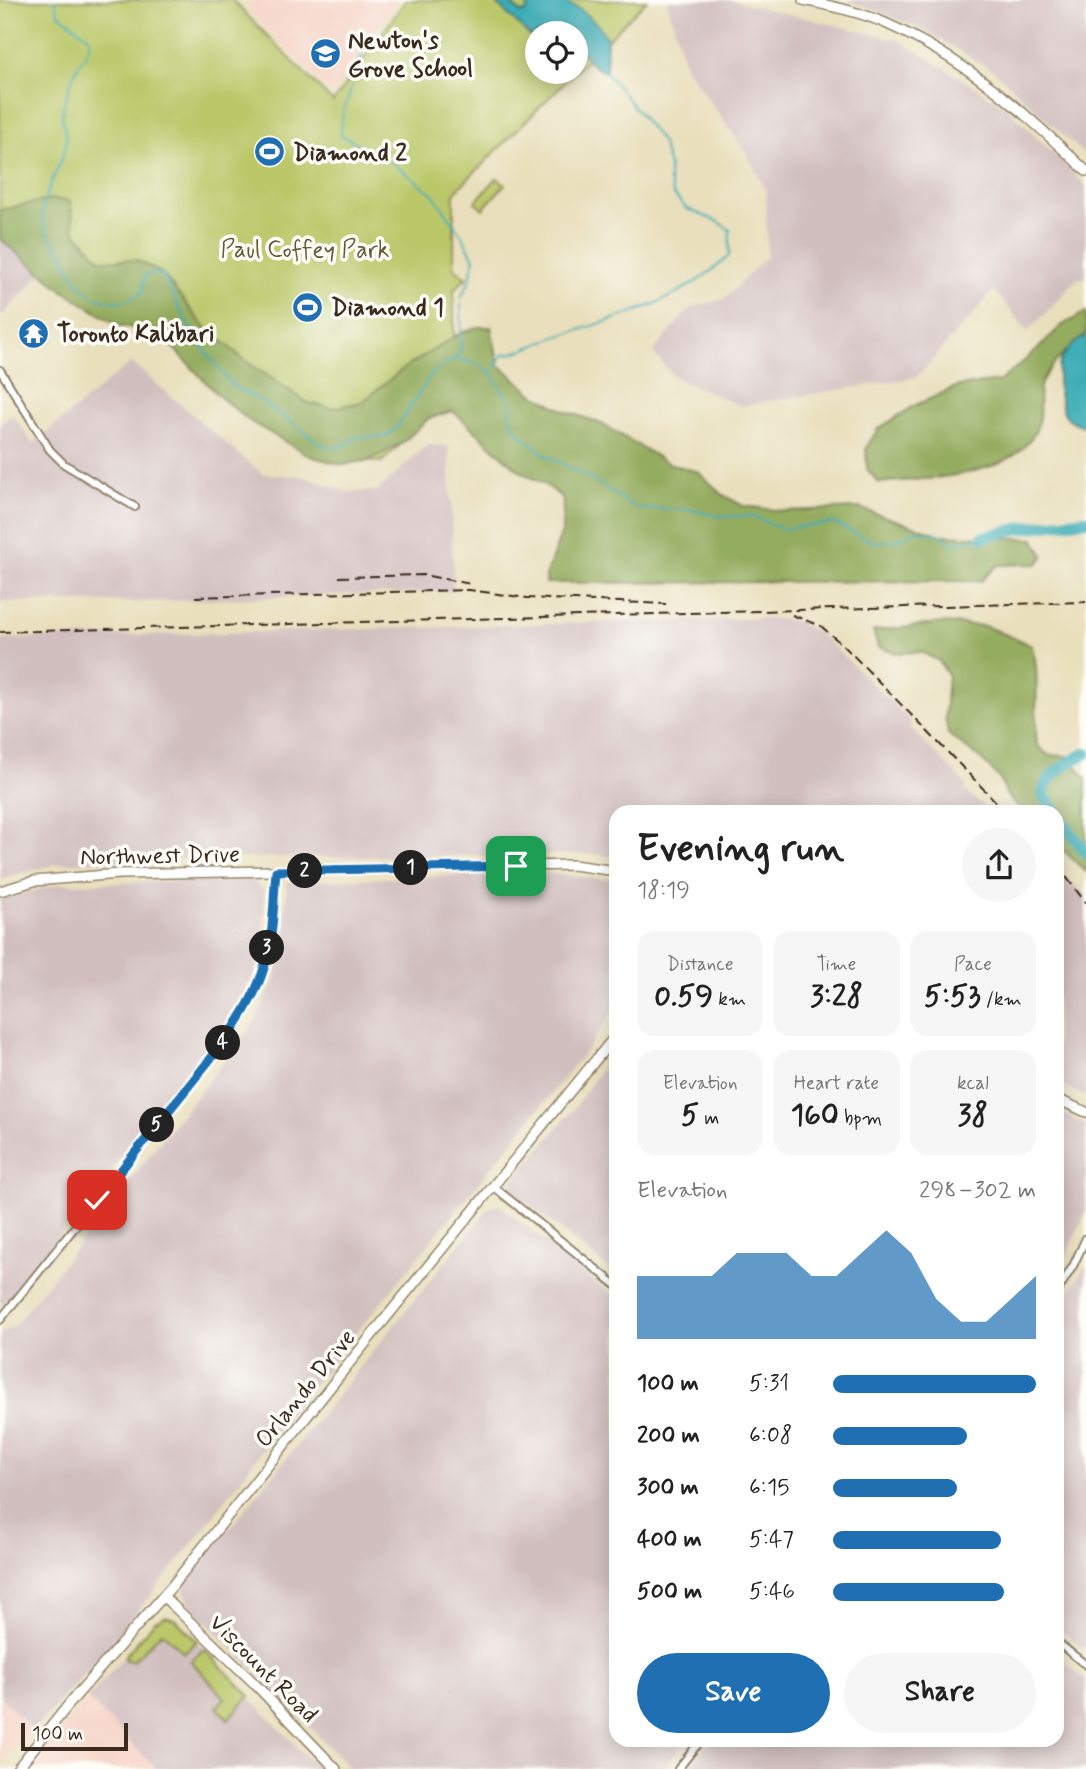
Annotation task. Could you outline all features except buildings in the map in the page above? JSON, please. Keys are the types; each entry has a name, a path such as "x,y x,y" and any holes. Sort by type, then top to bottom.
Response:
{"street":[{"path":"803,0 883,22 944,53 993,86 1026,113 1086,171"},
{"path":"0,370 50,450 64,464 135,506"},
{"name":"Northwest Drive","path":"0,891 34,881 68,877 573,865 609,870"},
{"path":"0,1320 228,1037 242,1016 263,973 270,936 276,871"},
{"name":"Orlando Drive","path":"16,1767 163,1596 609,1044"},
{"path":"1064,1102 1086,1112"},
{"path":"494,1187 609,1279"},
{"path":"1064,1281 1086,1238"},
{"name":"Viscount Road","path":"163,1596 254,1683 336,1769"},
{"path":"1064,1648 1086,1665"},
{"path":"678,1769 695,1747"}],"shaded area":[{"name":"Newton's Grove School","path":"252,0 395,0 333,95 249,12"},
{"path":"667,0 728,0 898,40 1005,106 1086,186 1086,278 1077,279 1028,332 994,290 917,377 740,406 673,376 653,352 690,308 725,299 767,256 766,191 746,152 685,66"},
{"path":"848,0 1086,0 1086,156 994,71 926,31"},
{"path":"0,239 42,273 0,318"},
{"path":"131,362 262,474 300,476 348,492 378,491 427,445 449,446 454,591 135,602 0,602 0,424 13,415 33,444"},
{"path":"764,618 795,621 819,633 912,722 909,726 967,786 964,790 982,805 609,805 609,856 600,854 140,859 57,864 0,879 0,639"},
{"path":"534,872 609,879 609,1016 586,1051 273,1435 202,1532 128,1623 34,1730 0,1697 0,1334 14,1326 252,1026 276,979 287,882"},
{"path":"1064,876 1086,895 1086,1096 1064,1086"},
{"path":"251,880 264,890 264,929 255,973 226,1020 20,1287 0,1307 0,900 60,884"},
{"path":"609,1058 609,1269 513,1191 512,1181 575,1107"},
{"path":"1064,1114 1086,1125 1086,1212 1064,1259"},
{"path":"499,1205 609,1293 609,1747 680,1747 663,1769 351,1769 188,1603 183,1586 490,1207"},
{"path":"1086,1265 1086,1651 1064,1633 1064,1301"},
{"path":"165,1616 175,1619 318,1769 156,1769 88,1698 155,1621"},
{"path":"1064,1662 1086,1680 1086,1769 688,1769 706,1747 1064,1747"},
{"path":"0,1697 34,1730 0,1761"},
{"path":"88,1698 156,1769 25,1769"}],"green space":[{"name":"Paul Coffey Park","path":"0,0 232,0 333,102 406,0 647,0 588,59 588,21 525,21 525,84 563,84 454,193 454,267 466,278 454,290 454,385 424,422 382,462 328,461 276,434 152,294 0,238"},
{"path":"497,178 505,184 483,209 475,202"},
{"path":"51,199 70,201 75,232 101,260 136,260 162,273 202,324 247,362 308,403 332,408 362,402 403,369 459,334 477,327 491,327 499,365 533,394 563,410 602,424 668,463 698,472 723,495 743,506 783,511 859,508 941,535 1034,539 1044,556 1037,564 998,565 981,581 546,583 546,574 562,532 563,500 551,489 514,466 452,411 428,419 402,443 372,459 342,465 310,456 251,422 219,396 166,340 148,331 118,325 65,292 0,239 0,210"},
{"path":"1086,312 1086,335 1066,351 1046,373 1040,387 1038,425 1028,443 1012,456 992,466 945,477 879,483 867,469 866,448 878,429 914,406 958,386 1000,381 1061,326"},
{"path":"942,623 985,626 1031,645 1037,680 1037,745 1048,755 1068,756 1086,778 1086,872 1064,851 1064,805 1017,805 1007,796 1000,779 983,761 948,734 945,716 948,675 939,661 921,652 897,653 878,647 873,631"},
{"path":"165,1616 175,1619 197,1641 184,1653 162,1632 133,1661 127,1660 124,1657 155,1621"},
{"path":"204,1649 250,1696 228,1719 217,1707 225,1698 191,1661"}],"water":[{"path":"493,0 507,0 521,13 527,11 528,1 531,0 560,0 580,9 599,26 607,39 606,72 595,67 588,59 588,21 525,21 525,31"},
{"path":"1086,335 1086,427 1071,420 1064,412 1058,379 1064,354"}],"waterway":[{"path":"55,0 58,13 90,38 64,104 62,116 66,144 44,203 45,227 51,239 81,286 104,300 123,301 136,297 142,293 145,275 163,275 192,331 228,381 321,444 337,448 356,437 385,437 399,425 431,375 455,359 475,363 491,373 510,402 511,421 520,434 545,455 593,480 637,509 693,510 718,516 753,516 782,529 834,523 873,542 893,541 916,530 942,535 951,544 983,537"},
{"path":"362,55 342,117 341,135 386,158 433,194 463,237 474,259 470,279 461,298"},
{"path":"492,372 502,355 524,350 649,306 691,285 729,256 730,230 719,222 687,209 673,194 669,166 661,141 606,72"},
{"path":"455,358 461,349 461,303"},
{"path":"983,537 1022,528 1086,520"},
{"path":"1051,805 1043,795 1048,781 1059,770 1086,753"},
{"path":"1064,823 1086,853"}],"railway":[{"path":"339,577 423,575 471,584"},
{"path":"195,597 469,590 527,598 666,604"},
{"path":"0,632 1086,602"},
{"path":"792,615 821,626 845,647 999,805"},
{"path":"1064,874 1086,903"}],"place":[{"name":"Newton's Grove School","path":"325,54"},
{"name":"Diamond 2","path":"270,152"},
{"name":"Diamond 1","path":"308,307"},
{"name":"Toronto Kalibari","path":"34,333"}],"route":[{"path":"97,1200 242,1016 263,973 270,936 276,871 516,866"}]}
